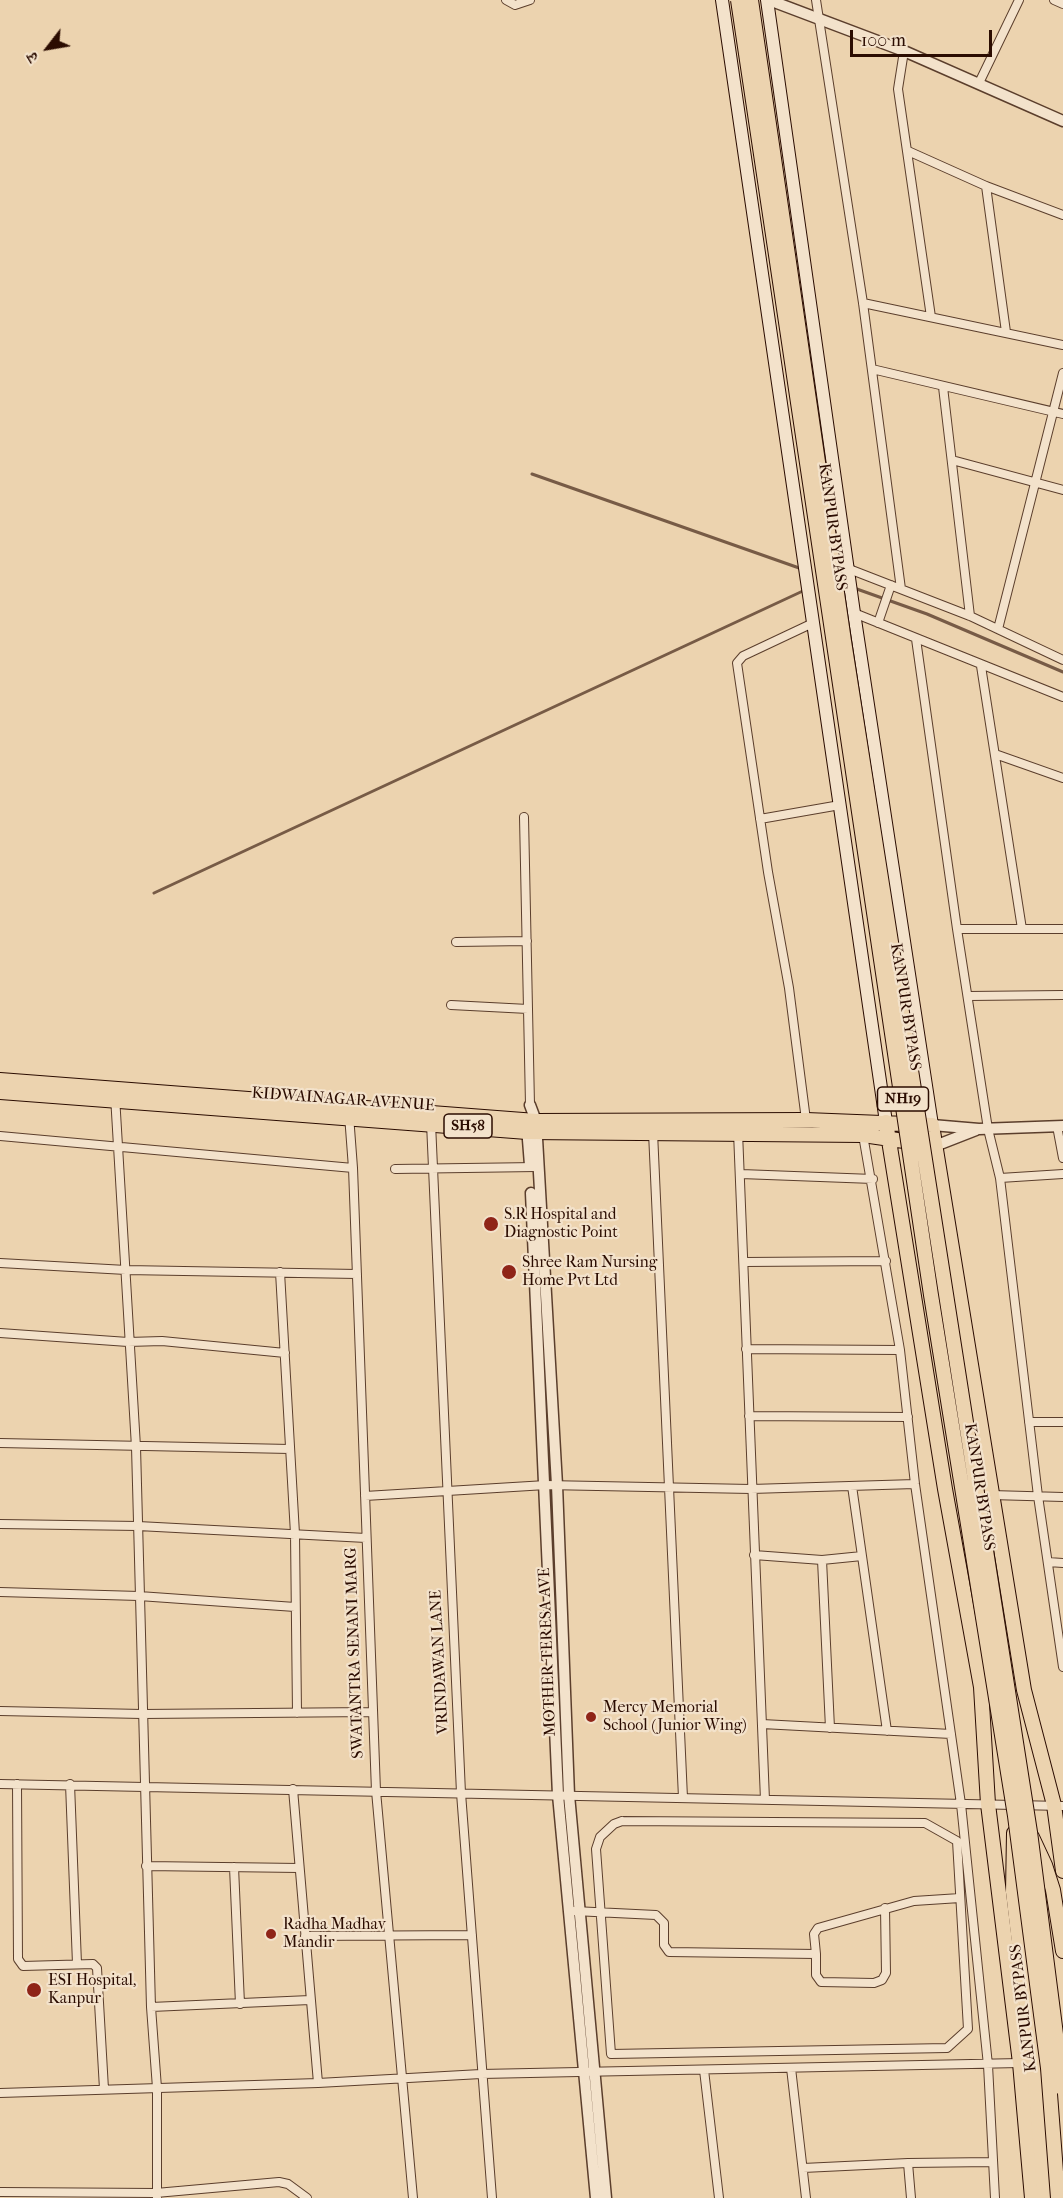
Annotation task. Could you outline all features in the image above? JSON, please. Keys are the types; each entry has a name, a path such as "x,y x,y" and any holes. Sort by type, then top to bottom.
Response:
{"main road":[{"path":"722,0 886,1122 945,1489 981,1687 988,1804 1020,2063 1032,2198"},
{"name":"KANPUR BYPASS","path":"738,0 931,1295 1015,1816 1048,2068 1058,2198"},
{"name":"KANPUR BYPASS","path":"751,0 844,641 1030,1832 1063,2089"},
{"path":"774,1 853,609 935,1146 1024,1690 1059,1805 1063,1871"},
{"name":"KIDWAINAGAR AVENUE","path":"0,1080 116,1087 348,1111 531,1126 739,1126 863,1135 935,1146"},
{"name":"KIDWAINAGAR AVENUE","path":"0,1092 115,1101 348,1111 431,1123 653,1132 806,1120 932,1125"},
{"path":"1015,1816 1011,1862 1013,1892 1033,2061 1044,2192"},
{"path":"1030,1832 1045,1864 1053,1890 1063,1951"}],"street":[{"path":"506,0 515,6 530,0"},
{"path":"816,0 863,303 901,589"},
{"path":"979,83 1019,0"},
{"path":"1054,0 1063,4"},
{"path":"774,1 904,51 1063,121"},
{"path":"904,51 898,89 931,317"},
{"path":"908,151 986,186 1063,215"},
{"path":"986,186 1006,332"},
{"path":"863,303 1063,345"},
{"path":"872,369 1059,413"},
{"path":"998,629 1034,481 1059,413 1063,374"},
{"path":"943,387 970,616"},
{"path":"952,460 1063,490"},
{"path":"849,574 891,585 970,616 1062,658"},
{"path":"878,623 891,585"},
{"path":"853,609 878,623 916,639 1063,697"},
{"path":"806,1120 789,988 760,819 737,663 743,656 813,623"},
{"path":"916,639 957,929 969,996 984,1129 1000,1178 1038,1496 1063,1667"},
{"path":"981,666 1022,929"},
{"path":"995,754 1063,778"},
{"path":"760,819 840,805"},
{"path":"524,817 530,1105 551,1485 569,1911 606,2198"},
{"path":"957,929 1063,929"},
{"path":"456,942 527,941"},
{"path":"969,996 1063,995"},
{"path":"451,1005 528,1009"},
{"path":"116,1087 128,1342 136,1447 146,1866 151,2007 157,2088 157,2195"},
{"name":"SWATANTRA SENANI MARG","path":"348,1111 353,1168 371,1712 400,2079 413,2198"},
{"name":"VRINDAWAN LANE","path":"431,1123 461,1793 492,2198"},
{"path":"932,1125 984,1129 1060,1126 1063,1158"},
{"path":"739,1126 751,1489 765,1800"},
{"path":"935,1146 984,1129"},
{"path":"653,1132 671,1486 683,1798"},
{"path":"863,1135 873,1179 900,1350 915,1484 961,1804 988,2065 995,2198"},
{"path":"0,1136 353,1168"},
{"path":"395,1169 533,1167"},
{"path":"741,1174 873,1179"},
{"path":"1000,1178 1063,1174"},
{"path":"744,1262 886,1261"},
{"path":"0,1263 126,1269 357,1274"},
{"path":"280,1272 296,1534 297,1713"},
{"path":"0,1334 128,1342 162,1341 285,1353"},
{"path":"746,1349 900,1350"},
{"path":"749,1416 908,1417"},
{"path":"1029,1422 1063,1422"},
{"path":"0,1443 290,1449"},
{"path":"365,1496 447,1489 551,1485 751,1489 915,1484"},
{"path":"852,1486 887,1731"},
{"path":"991,1495 1063,1497"},
{"path":"0,1524 138,1526 366,1538"},
{"path":"754,1555 822,1560 862,1556"},
{"path":"822,1560 830,1728"},
{"path":"1048,1562 1063,1563"},
{"path":"0,1592 140,1596 296,1606"},
{"path":"0,1711 142,1714 371,1712"},
{"path":"762,1724 951,1734"},
{"path":"0,1784 1059,1805"},
{"path":"17,1784 18,1959 23,1966 93,1964 99,1974 104,2089"},
{"path":"70,1784 77,1964"},
{"path":"293,1790 318,2083"},
{"path":"563,1795 581,1910 596,2198"},
{"path":"622,1821 925,1823 957,1841 960,1898 968,2029 947,2048 611,2054 596,1849 600,1837 614,1824 622,1821"},
{"path":"146,1866 299,1868"},
{"path":"234,1867 240,2004"},
{"path":"885,1908 886,1973 882,1980 874,1983 821,1982 816,1975 814,1934 818,1928 885,1908 930,1898 960,1898"},
{"path":"569,1911 659,1916 664,1923 664,1947 669,1952 816,1954"},
{"path":"305,1936 472,1935"},
{"path":"151,2007 310,2000"},
{"path":"0,2093 318,2083 481,2074 1020,2063"},
{"path":"791,2068 806,2198"},
{"path":"704,2070 719,2198"},
{"path":"803,2168 992,2162"},
{"path":"908,2163 911,2198"},
{"path":"0,2192 51,2195 157,2195 279,2182 288,2184 307,2198"}],"waterway":[{"path":"532,474 802,569"},
{"path":"854,588 927,614 1063,672"},
{"path":"154,893 805,590"}],"place":[{"name":"S.R Hospital and Diagnostic Point","path":"491,1224"},
{"name":"Shree Ram Nursing Home Pvt Ltd","path":"509,1272"},
{"name":"Mercy Memorial School (Junior Wing)","path":"591,1717"},
{"name":"Radha Madhav Mandir","path":"271,1934"},
{"name":"ESI Hospital, Kanpur","path":"34,1990"}]}
